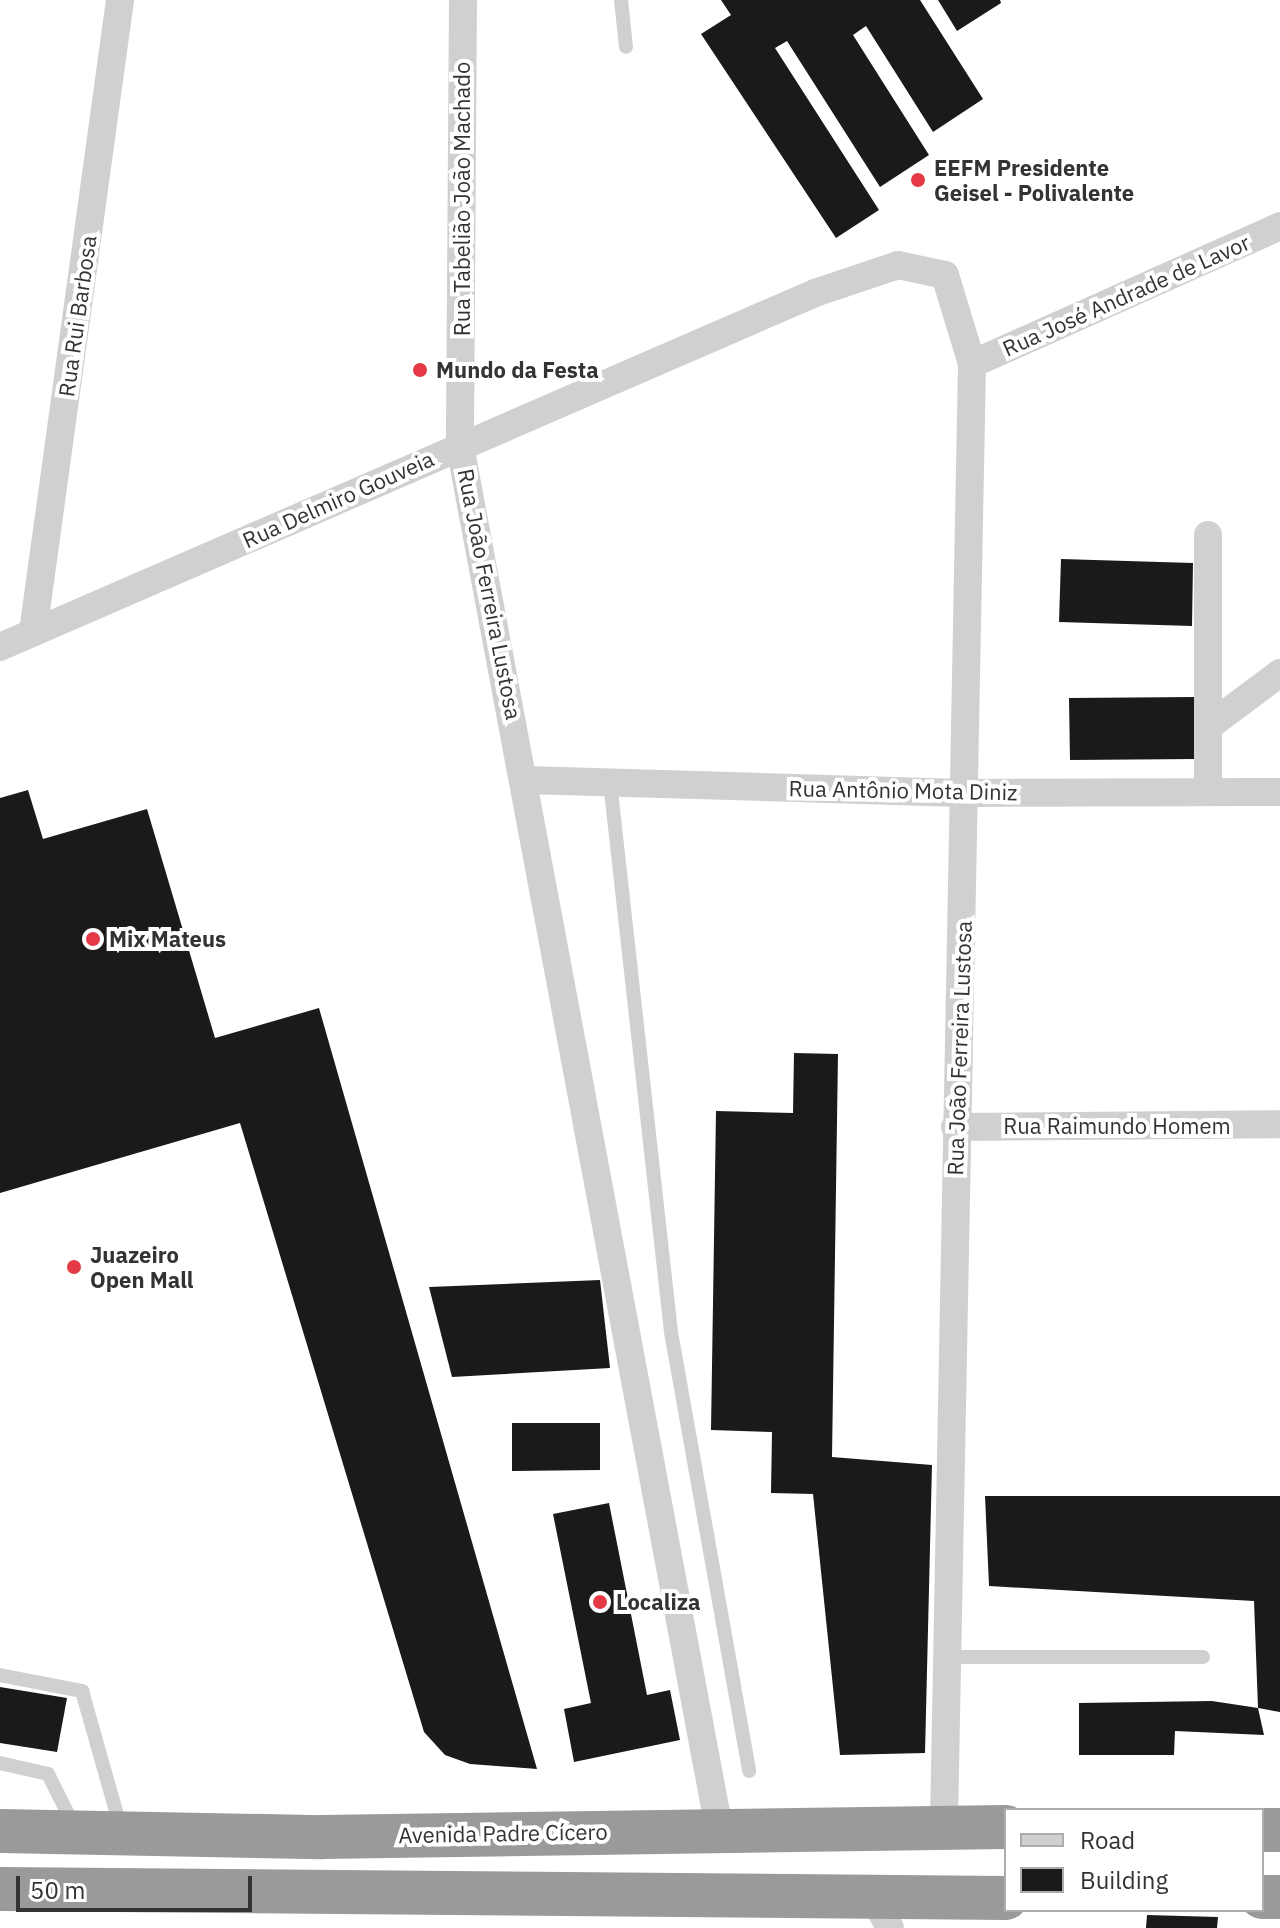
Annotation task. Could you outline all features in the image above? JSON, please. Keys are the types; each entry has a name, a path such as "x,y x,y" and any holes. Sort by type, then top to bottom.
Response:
{"highway":[{"name":"Avenida Padre Cícero","path":"0,1831 321,1837 719,1828 1004,1827"},
{"path":"321,1837 321,1892"},
{"path":"0,1889 321,1892 882,1912 1004,1898"}],"street":[{"name":"Rua Rui Barbosa","path":"33,632 120,0"},
{"name":"Rua Tabelião João Machado","path":"460,446 463,0"},
{"name":"Rua José Andrade de Lavor","path":"972,364 1280,226"},
{"name":"Rua Delmiro Gouveia","path":"0,647 815,293 898,265 945,275"},
{"name":"Rua João Ferreira Lustosa","path":"944,1827 955,1127 969,793 972,364 945,275"},
{"name":"Rua João Ferreira Lustosa","path":"460,446 526,780 719,1828"},
{"path":"1208,535 1208,792"},
{"path":"1209,726 1280,673"},
{"name":"Rua Antônio Mota Diniz","path":"526,780 969,793 1280,792"},
{"name":"Rua Raimundo Homem","path":"955,1127 1280,1124"}],"lane":[{"path":"621,0 626,47"},
{"path":"610,782 671,1332 749,1771"},
{"path":"947,1657 1203,1657"},
{"path":"0,1675 82,1691 122,1833"},
{"path":"0,1763 48,1774 77,1833"}],"building":[{"path":"721,0 920,0 983,99 933,132 866,26 853,35 929,155 880,187 787,41 775,48 879,210 836,238 701,34 731,15"},
{"path":"938,0 1000,0 1001,3 957,31"},
{"path":"1061,559 1193,563 1192,626 1059,622"},
{"path":"1195,697 1196,759 1070,760 1069,698"},
{"path":"28,790 43,839 147,809 215,1038 319,1008 537,1769 470,1764 445,1755 424,1732 240,1123 0,1193 0,798"},
{"path":"794,1053 838,1054 832,1457 932,1465 925,1753 840,1755 813,1494 771,1493 772,1432 711,1430 716,1111 793,1113"},
{"path":"600,1280 610,1368 452,1377 429,1287"},
{"path":"512,1423 600,1423 600,1470 512,1471"},
{"path":"985,1496 1280,1496 1280,1712 1258,1708 1254,1601 989,1586"},
{"name":"Localiza","path":"609,1503 647,1695 670,1690 680,1740 574,1762 564,1709 591,1703 553,1514"},
{"path":"0,1687 67,1698 57,1752 0,1743"},
{"path":"1212,1701 1258,1708 1264,1735 1175,1731 1174,1755 1079,1755 1079,1703"},
{"path":"1147,1915 1218,1917 1217,1928 1146,1928"}],"place":[{"name":"EEFM Presidente Geisel - Polivalente","path":"918,180"},
{"name":"Mundo da Festa","path":"420,370"},
{"name":"Mix Mateus","path":"93,939"},
{"name":"Juazeiro Open Mall","path":"74,1267"},
{"name":"Localiza","path":"600,1602"}]}
